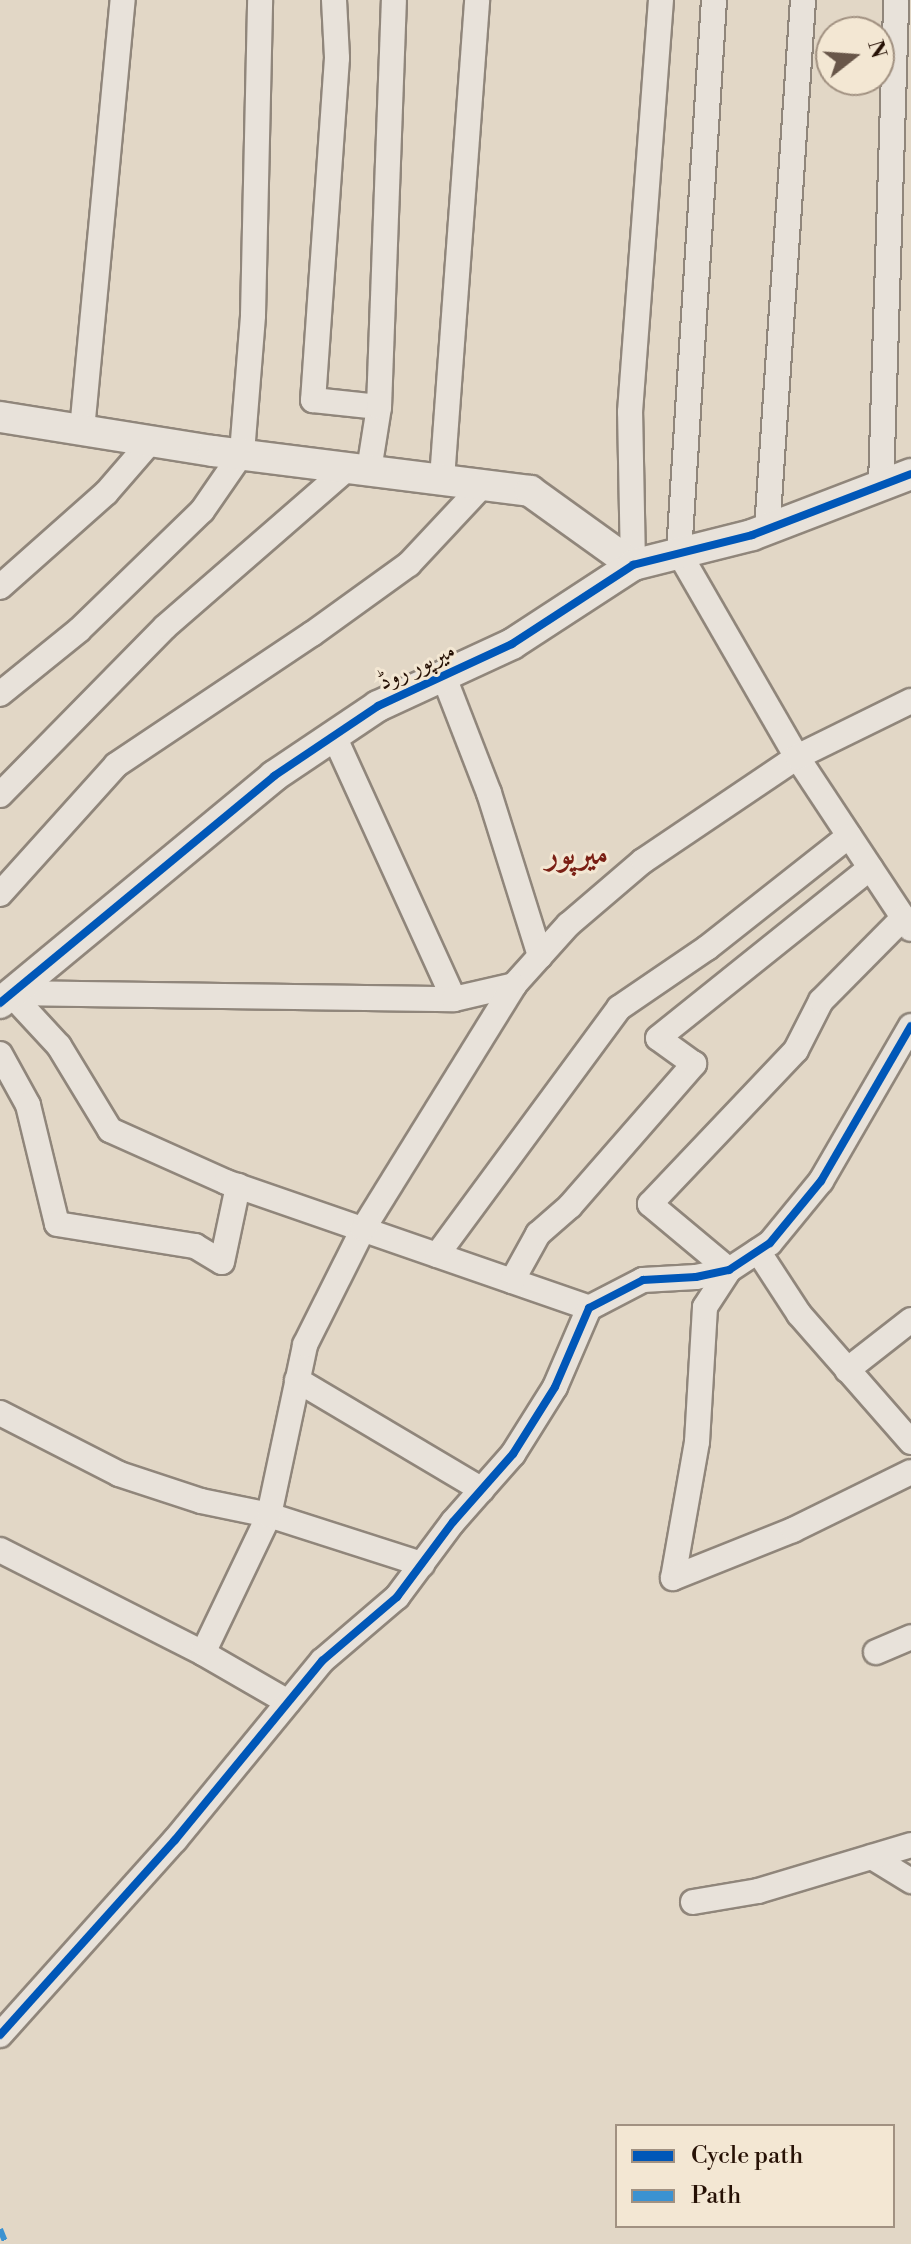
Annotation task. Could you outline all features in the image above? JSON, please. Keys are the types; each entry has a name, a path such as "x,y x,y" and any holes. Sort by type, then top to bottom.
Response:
{"street":[{"path":"82,430 123,0"},
{"path":"0,694 79,630 202,511 242,453 253,315 260,0"},
{"path":"334,0 337,58 313,400 379,407"},
{"path":"0,795 165,627 358,469 379,407 394,0"},
{"path":"442,479 477,0"},
{"path":"633,565 630,412 661,0"},
{"path":"714,0 679,553 797,757 907,924 821,1001 796,1050 650,1204 729,1270"},
{"path":"767,530 803,0"},
{"path":"881,485 896,0"},
{"path":"0,417 151,441 530,491 633,565"},
{"path":"0,587 106,493 151,441"},
{"name":"میرپور روڈ","path":"5,998 274,776 378,706 512,644 633,565 767,530 911,474"},
{"path":"0,894 116,765 312,634 409,564 483,485"},
{"path":"444,677 489,793 540,956"},
{"path":"203,1653 269,1515 305,1345 363,1229 514,985 568,925 643,861 797,757 911,701"},
{"path":"334,736 454,999"},
{"path":"437,1255 619,1008 707,948 849,836"},
{"path":"512,1281 538,1234 570,1206 694,1064 658,1038 870,868"},
{"path":"5,998 454,999 514,985"},
{"path":"5,998 59,1046 110,1130 238,1186 589,1308"},
{"path":"0,2035 175,1840 322,1661 397,1597 513,1454 555,1387 589,1308 643,1280 696,1277 729,1270 770,1243 821,1181 911,1026"},
{"path":"0,1054 28,1105 57,1224 195,1246 222,1262 238,1186"},
{"path":"758,1251 799,1314 911,1442"},
{"path":"729,1270 705,1307 697,1442 673,1578 793,1530 911,1472"},
{"path":"847,1370 911,1320"},
{"path":"297,1380 482,1490"},
{"path":"0,1413 119,1474 201,1501 269,1515 422,1564"},
{"path":"0,1550 203,1653 288,1702"},
{"path":"876,1652 911,1637"},
{"path":"693,1902 758,1891 911,1845"},
{"path":"872,1857 911,1881"}],"marked path":[{"path":"0,2229 6,2244"}],"cycle path":[{"path":"0,1003 274,776 378,706 512,644 633,565 752,535 911,474"},
{"path":"0,2035 175,1840 322,1661 397,1597 453,1522 513,1454 555,1387 589,1308 643,1280 696,1277 729,1270 770,1243 821,1181 911,1026"}],"district":[{"name":"میرپور","path":"577,854"}]}
